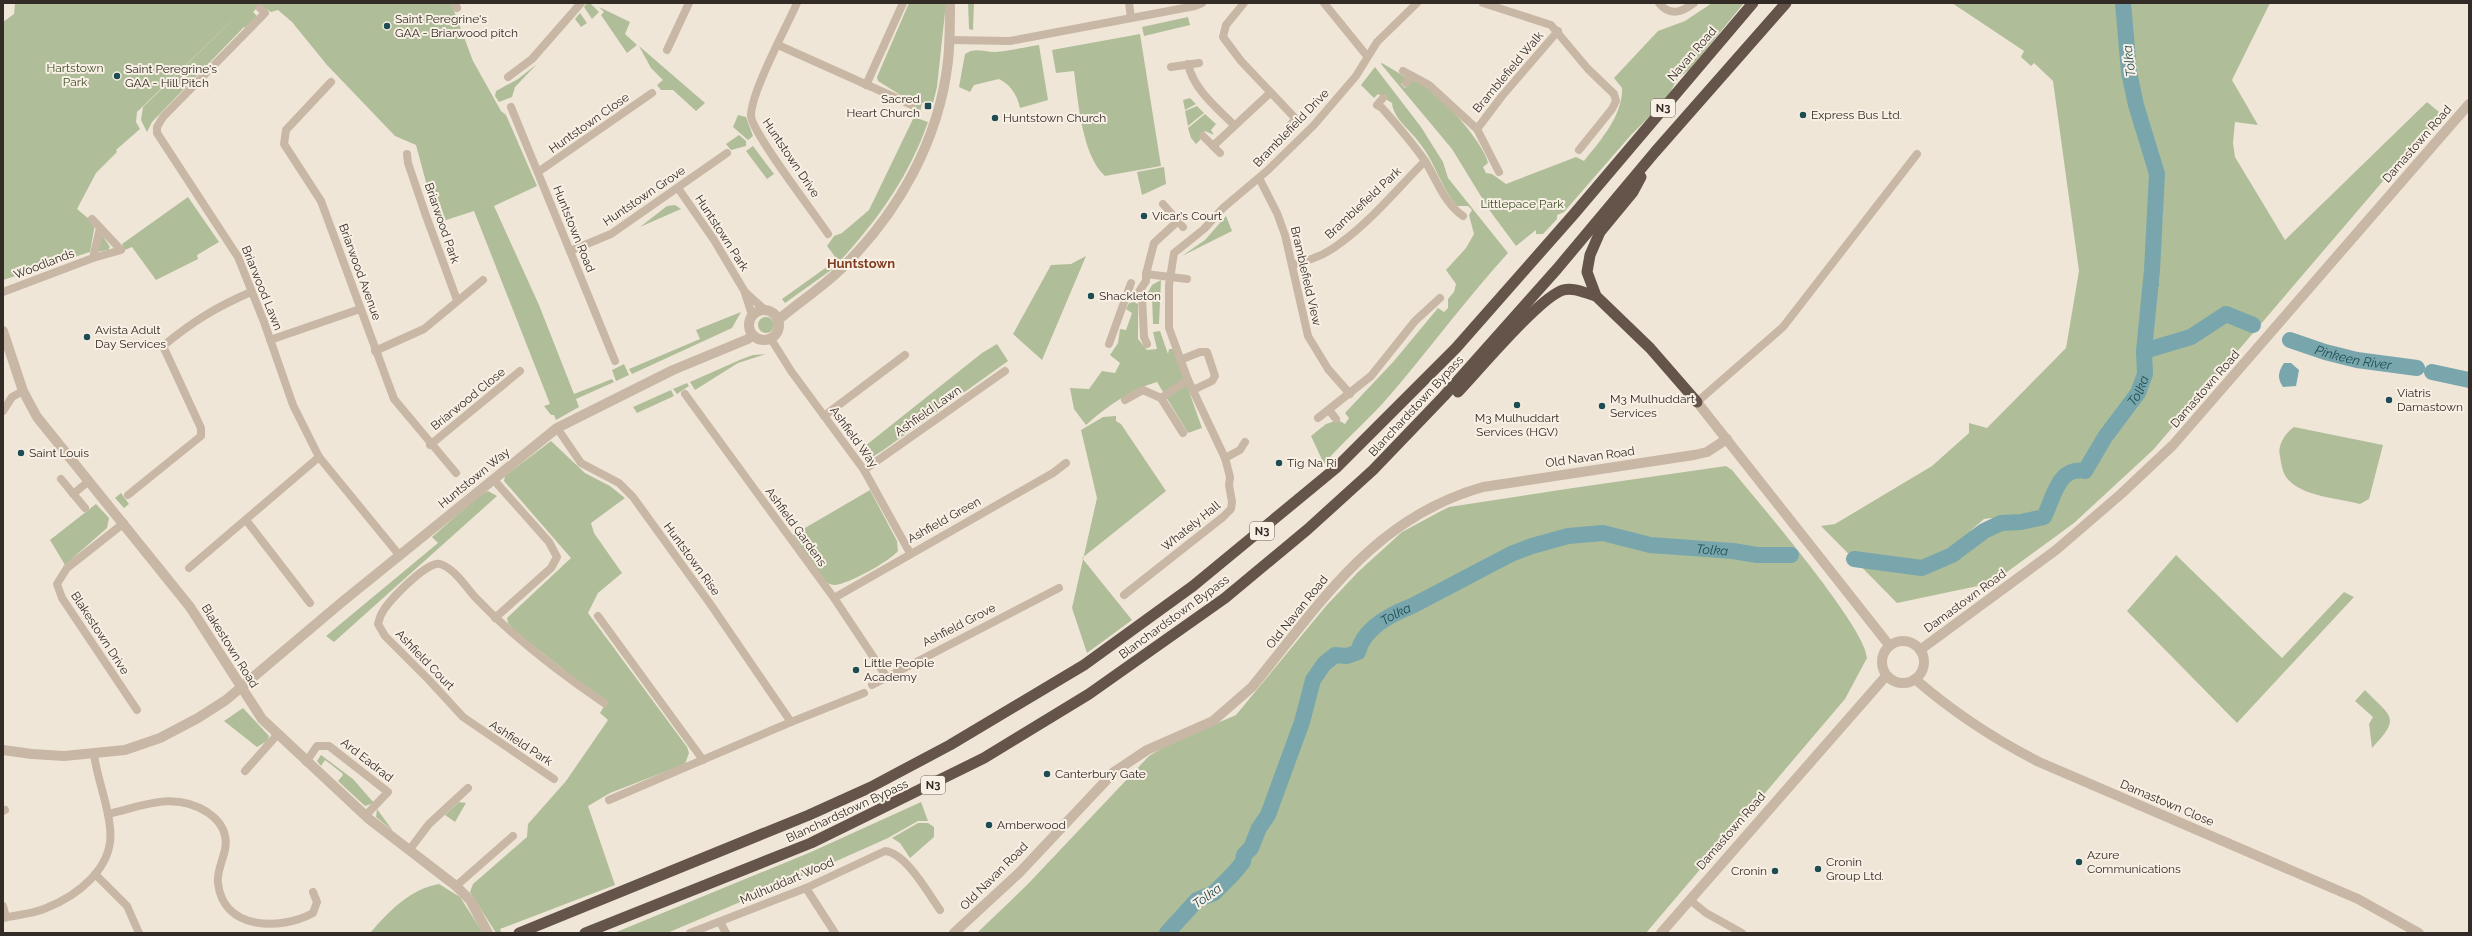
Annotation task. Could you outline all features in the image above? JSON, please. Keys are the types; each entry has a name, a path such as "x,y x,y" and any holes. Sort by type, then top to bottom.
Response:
{"highway":[{"name":"Navan Road","path":"1574,214 1753,3"},
{"name":"N3","path":"1655,152 1786,3"},
{"name":"Blanchardstown Bypass","path":"585,933 811,844 984,758 1089,694 1172,637 1249,579 1373,470 1444,396 1557,269 1655,152"},
{"path":"1596,296 1587,272 1587,264 1593,246 1600,232 1633,192 1655,152"},
{"name":"Blanchardstown Bypass","path":"519,933 809,816 871,787 950,745 1084,665 1228,560 1336,468 1456,348 1574,214"},
{"path":"1249,579 1305,538 1375,475 1450,400 1534,311 1550,297 1563,290 1575,289 1596,296 1650,348 1697,402"}],"street":[{"path":"508,77 532,59 581,3"},
{"path":"667,50 689,3"},
{"name":"Huntstown Drive","path":"797,3 754,98 751,117 760,138 828,234"},
{"path":"866,85 903,3"},
{"path":"778,320 851,258 874,232 904,189 924,153 931,135 944,85 949,40 950,3"},
{"path":"1129,3 1131,17"},
{"path":"949,40 1010,41 1195,6 1202,3"},
{"path":"1244,3 1226,25 1223,38 1270,93 1296,119 1290,125"},
{"path":"1324,3 1367,56"},
{"name":"Bramblefield Drive","path":"1225,458 1188,380 1169,328 1170,277 1172,260 1176,249 1204,229 1223,208 1259,178 1309,130 1361,69 1367,56 1392,26 1417,3"},
{"path":"1483,3 1541,20 1558,31 1588,69 1614,94 1616,101 1612,109 1579,150"},
{"path":"1659,3 1673,12 1680,12 1694,3"},
{"name":"Briarwood Lawn","path":"260,8 265,13 163,117 157,127 160,138 232,244 242,264 293,405 319,457 400,556"},
{"name":"Bramblefield Walk","path":"1477,130 1502,96 1558,31"},
{"path":"778,45 912,105"},
{"path":"1171,67 1199,63"},
{"path":"1188,64 1190,76 1198,88 1234,125"},
{"name":"Bramblefield Walk","path":"1403,71 1437,91 1477,130 1499,172"},
{"path":"1406,83 1412,76"},
{"name":"Briarwood Avenue","path":"331,82 286,130 282,140 321,201 375,351 396,404 456,473"},
{"name":"Huntstown Close","path":"538,172 652,93"},
{"path":"1213,146 1270,93"},
{"path":"1383,98 1377,105 1395,122 1424,160 1454,210 1463,216"},
{"name":"Damastown Road","path":"1920,650 2056,550 2094,519 2173,445 2469,104"},
{"name":"Huntstown Road","path":"511,107 615,361"},
{"path":"1203,136 1220,153"},
{"name":"Huntstown Grove","path":"570,251 611,234 727,153"},
{"name":"Briarwood Park","path":"407,154 408,163 425,213 457,300"},
{"path":"1889,645 1697,402 1783,327 1917,154"},
{"name":"Bramblefield Park","path":"1292,265 1312,259 1333,249 1369,217 1424,160"},
{"name":"Bramblefield View","path":"1259,178 1278,214 1292,265 1308,336 1328,369 1350,394"},
{"name":"Huntstown Park","path":"678,188 722,251 745,292 752,315"},
{"path":"1126,296 1138,293 1146,281 1146,274 1154,243 1180,224 1164,204"},
{"name":"Woodlands","path":"3,292 94,258 121,250 92,219"},
{"name":"Woodlands","path":"94,258 100,228"},
{"path":"1146,274 1187,279"},
{"path":"375,351 424,329 457,300 483,280"},
{"path":"1109,344 1131,283"},
{"path":"128,495 201,436 202,428 163,346 197,318 218,306 251,292"},
{"name":"Huntstown Park","path":"745,292 765,310"},
{"path":"1138,293 1142,297 1144,337 1147,344"},
{"path":"1318,418 1371,376 1415,321 1440,298"},
{"path":"270,340 360,309"},
{"path":"765,310 773,313 778,320 779,328 771,339 759,340 752,334 749,325 752,315 765,310"},
{"name":"Blakestown Road","path":"3,331 23,391 45,429 124,524 206,628 241,688 262,719 306,762 366,815 456,886 470,900 488,933"},
{"name":"Huntstown Way","path":"3,750 42,755 94,754 125,750 160,738 198,718 241,688 493,479 557,428 673,370 748,339 752,334"},
{"name":"Ashfield Way","path":"771,339 786,364 864,470 910,553"},
{"path":"1180,360 1200,352 1207,352 1215,376 1212,381 1193,390"},
{"path":"824,416 905,355"},
{"name":"Ashfield Lawn","path":"864,470 1005,371"},
{"name":"Briarwood Close","path":"430,444 520,372"},
{"path":"1161,398 1188,380"},
{"path":"1125,400 1143,390 1161,398 1183,433"},
{"path":"3,411 12,397 23,391"},
{"name":"Ashfield Gardens","path":"685,394 834,598 886,676"},
{"path":"1329,410 1336,419"},
{"name":"Huntstown Rise","path":"557,428 581,463 619,483 633,497 791,722"},
{"name":"Old Navan Road","path":"954,933 1019,873 1114,772 1147,750 1213,721 1238,701 1252,687 1332,588 1389,532 1411,517 1452,496 1484,487 1694,455 1707,452 1727,439"},
{"path":"1225,458 1240,450 1245,442"},
{"path":"189,568 319,457"},
{"name":"Whately Hall","path":"1124,595 1231,509 1232,502 1228,485 1230,477 1225,458"},
{"name":"Ashfield Green","path":"834,598 910,553 1053,473 1066,463"},
{"path":"61,479 84,508"},
{"path":"493,479 549,542 557,557 551,568 495,618"},
{"path":"73,494 89,481"},
{"path":"246,520 310,603"},
{"name":"Blakestown Drive","path":"124,524 67,568 58,584 62,598 137,710"},
{"name":"Ashfield Court","path":"475,727 458,712 430,680 385,636 378,624 381,613 399,592 426,568 435,563 450,570 495,618 546,662 604,703"},
{"name":"Ashfield Grove","path":"872,685 886,676 1059,588"},
{"path":"598,616 607,636 704,760"},
{"path":"1905,641 1913,643 1920,650 1924,662 1922,670 1915,679 1902,684 1893,681 1886,676 1881,663 1883,655 1889,645 1905,641"},
{"name":"Damastown Road","path":"1661,933 1886,676"},
{"name":"Damastown Close","path":"1915,679 1936,698 1974,724 2026,755 2358,899 2419,933"},
{"path":"609,800 791,722 864,694"},
{"name":"Ashfield Park","path":"475,727 554,779"},
{"path":"244,771 277,735"},
{"name":"Ard Eadrad","path":"306,762 318,746 329,746 388,792 366,815"},
{"path":"3,906 5,918 31,913 54,905 79,889 95,874 105,860 110,846 111,828 98,781 94,754"},
{"path":"410,850 429,824 466,794"},
{"path":"108,814 177,800 191,804 212,816 219,822 225,836 226,848 218,881 223,902 238,914 256,924 270,926 286,923 313,913 317,902 313,892"},
{"path":"456,886 513,836"},
{"name":"Mulhuddart Wood","path":"690,933 806,888 885,851 893,852 902,858 940,910"},
{"path":"95,874 127,906 139,933"},
{"path":"806,888 835,933"},
{"path":"1690,900 1706,913 1742,933"},
{"path":"720,922 726,933"}],"green space":[{"name":"Hartstown Park","path":"15,3 451,3 473,61 501,111 506,115 537,186 494,206 539,305 574,394 612,379 614,382 576,399 579,407 556,420 554,415 551,415 544,406 550,404 474,211 437,223 416,145 395,136 327,65 292,22 278,10 271,12 260,5 253,12 257,16 245,28 244,27 152,122 147,132 141,120 143,107 249,4 137,112 136,122 140,129 116,150 117,152 96,173 77,209 95,224 90,252 3,280 3,22 14,14"},
{"path":"587,3 590,3 599,12 592,19 584,7"},
{"path":"909,3 946,3 937,87 933,103 922,103 919,117 911,113 915,104 878,81 877,77"},
{"path":"968,3 974,3 973,30 969,29"},
{"name":"Littlepace Park","path":"1712,3 1744,3 1689,70 1677,79 1671,91 1656,110 1631,135 1564,212 1557,215 1557,219 1543,234 1536,234 1536,230 1516,246 1490,211 1452,149 1381,64 1382,63 1407,78 1401,84 1405,88 1412,81 1420,83 1431,90 1443,101 1456,114 1485,154 1488,163 1483,167 1486,173 1492,174 1506,184 1576,157 1584,161 1610,127 1619,108 1622,88 1614,78 1658,31 1685,21"},
{"path":"1952,3 2118,3 2137,126 2155,176 2141,379 2135,393 2106,433 2146,390 2149,353 2153,338 2163,211 2162,169 2144,119 2129,27 2128,3 2270,3 2232,80 2258,125 2235,122 2233,143 2235,157 2285,240 2427,102 2444,116 2419,139 2153,450 2074,523 1992,583 1897,603 1821,526 1835,524 1932,466 1969,433 1969,423 1987,428 2066,348 2079,271 2053,81 2034,63 2031,66 2021,57 2024,51","holes":["1984,519 1992,519 1969,532"]},
{"path":"599,7 630,22 625,34 637,45 627,53 601,15 604,12"},
{"path":"580,13 587,23 581,27 575,19"},
{"path":"1188,17 1190,25 1144,36 1142,27"},
{"path":"1140,34 1161,166 1105,176 1097,167 1086,142 1082,127 1074,71 1056,73 1052,50"},
{"path":"1039,45 1048,100 1020,108 1013,91 1007,84 999,79 974,85 970,92 959,87 965,54 976,50 995,52"},
{"path":"639,46 705,103 696,111 673,90 661,90 657,85 663,80 651,68"},
{"path":"537,64 515,87 512,97 499,102 495,96 496,91 518,79"},
{"path":"1375,67 1421,127 1443,162 1448,178 1508,253 1478,287 1391,394 1324,464 1311,436 1326,424 1338,420 1345,424 1349,418 1345,413 1394,361 1438,308 1444,312 1448,308 1448,299 1454,292 1456,284 1446,270 1466,248 1474,234 1469,215 1472,210 1468,206 1457,206 1451,199 1431,160 1417,140 1399,120 1393,109 1392,103 1378,94 1374,98 1361,85"},
{"path":"1190,98 1196,104 1185,110 1183,100"},
{"path":"1197,106 1204,113 1188,126 1185,111"},
{"path":"1205,114 1216,124 1211,130 1214,135 1205,131 1199,137 1201,139 1196,144 1191,138 1188,128"},
{"path":"738,115 746,117 753,136 748,140 733,127"},
{"path":"914,117 928,122 912,161 891,196 867,230 839,262 827,246 834,236 842,233 869,210"},
{"path":"739,135 746,141 746,146 731,150 726,144"},
{"path":"753,146 774,174 767,179 746,151"},
{"path":"1164,167 1166,184 1142,195 1137,172"},
{"path":"188,197 219,242 197,255 198,259 156,280 132,247 125,250 122,244"},
{"path":"675,205 681,209 640,227 667,206"},
{"path":"1226,216 1232,231 1182,256 1205,240"},
{"path":"102,235 110,247 108,250 96,252"},
{"path":"1086,256 1042,360 1013,334 1051,265 1071,264"},
{"path":"831,264 834,268 785,303 782,299"},
{"path":"1161,280 1159,324 1153,324 1152,297 1146,296 1152,285"},
{"path":"1134,302 1138,304 1138,339 1147,350 1157,349 1153,332 1160,331 1168,354 1169,349 1174,349 1202,428 1188,433 1157,382 1137,389 1119,399 1086,425 1074,409 1070,388 1089,389 1102,371 1115,373 1120,363 1110,355 1118,343 1120,329 1126,330 1132,313 1126,309 1129,303"},
{"path":"741,312 732,328 632,374 629,369 700,339 696,330"},
{"path":"763,317 769,317 774,322 772,331 769,333 763,333 758,328 758,322"},
{"path":"997,344 1008,361 869,459 860,450 982,353"},
{"path":"766,354 738,363 695,390 690,382 742,359 753,355"},
{"path":"624,364 629,375 616,381 612,370"},
{"path":"687,383 689,386 677,394 673,389"},
{"path":"671,390 674,396 637,413 633,407"},
{"path":"1116,416 1116,421 1121,424 1166,491 1084,557 1097,498 1081,430 1103,417"},
{"path":"2294,427 2383,445 2369,499 2360,504 2320,496 2301,489 2293,484 2286,477 2281,464 2279,452 2282,440"},
{"path":"551,441 585,473 610,486 625,498 591,523 594,533 622,573 598,593 588,613 687,747 689,753 685,764 610,793 588,806 615,885 500,929 501,932 496,933 470,892 473,884 527,837 528,824 566,781 608,720 600,713 606,703 516,632 508,623 507,618 571,558 504,481 505,476"},
{"path":"1726,466 1732,470 1764,508 1830,593 1862,642 1867,658 1845,699 1646,933 977,933 1027,885 1149,756 1169,744 1236,715 1326,606 1358,572 1402,532 1449,507"},
{"path":"870,490 897,541 898,551 878,566 849,581 835,585 829,584 826,582 793,535"},
{"path":"488,491 497,496 334,642 326,636 438,543 432,537 479,496"},
{"path":"121,493 129,504 124,508 115,498"},
{"path":"96,504 109,518 107,528 65,565 50,540"},
{"path":"2176,555 2282,658 2344,592 2354,597 2237,723 2127,611"},
{"path":"1083,559 1132,620 1087,653 1072,608"},
{"path":"2365,690 2387,712 2390,718 2390,723 2387,730 2372,748 2369,724 2373,717 2355,701"},
{"path":"243,708 269,736 267,741 257,747 224,721"},
{"path":"321,755 353,779 374,803 365,806 338,781 343,775 342,773 325,760 321,766 317,761"},
{"path":"459,802 466,803 455,822 445,815"},
{"path":"921,802 928,821 918,821 888,838 823,867 667,933 614,933 811,852"},
{"path":"377,809 393,831 376,817"},
{"path":"918,823 928,823 934,827 934,837 910,858 900,843 892,838"},
{"path":"439,884 460,897 483,933 370,933 393,909 409,896 428,887"}],"water":[{"path":"2284,363 2291,363 2299,370 2296,386 2283,387 2281,384 2279,375 2280,369"}],"waterway":[{"name":"Tolka","path":"1854,559 1922,568 1952,555 1984,531 2001,523 2021,522 2044,517 2054,492 2063,478 2069,473 2085,471 2105,437 2138,393 2145,374 2144,351 2152,270 2157,174 2136,105 2129,72 2123,3"},
{"name":"Tolka","path":"2151,284 2158,285"},
{"name":"Pinkeen River","path":"2144,351 2191,337 2226,314 2253,325"},
{"name":"Pinkeen River","path":"2290,340 2325,352 2357,360 2417,368"},
{"name":"Pinkeen River","path":"2432,372 2469,380"},
{"name":"Tolka","path":"1167,933 1197,900 1214,893 1243,862 1244,855 1251,848 1259,828 1268,815 1302,722 1313,680 1324,664 1335,655 1347,656 1358,652 1361,644 1372,629 1395,613 1412,606 1511,554 1532,546 1568,536 1603,533 1650,545 1733,551 1757,555 1791,555"}],"place":[{"name":"Saint Peregrine's GAA - Briarwood pitch","path":"387,26"},
{"name":"Saint Peregrine's GAA - Hill Pitch","path":"117,76"},
{"name":"Sacred Heart Church","path":"928,106"},
{"name":"Express Bus Ltd.","path":"1803,115"},
{"name":"Huntstown Church","path":"995,118"},
{"name":"Vicar's Court","path":"1144,216"},
{"name":"Shackleton","path":"1091,296"},
{"name":"Avista Adult Day Services","path":"87,337"},
{"name":"Viatris Damastown","path":"2389,400"},
{"name":"M3 Mulhuddart Services (HGV)","path":"1517,405"},
{"name":"M3 Mulhuddart Services","path":"1602,406"},
{"name":"Saint Louis","path":"21,453"},
{"name":"Tig Na Ri","path":"1279,463"},
{"name":"Little People Academy","path":"856,670"},
{"name":"Canterbury Gate","path":"1047,774"},
{"name":"Amberwood","path":"989,825"},
{"name":"Azure Communications","path":"2079,862"},
{"name":"Cronin Group Ltd.","path":"1818,869"},
{"name":"Cronin","path":"1775,871"}],"district":[{"name":"Huntstown","path":"861,263"}]}
